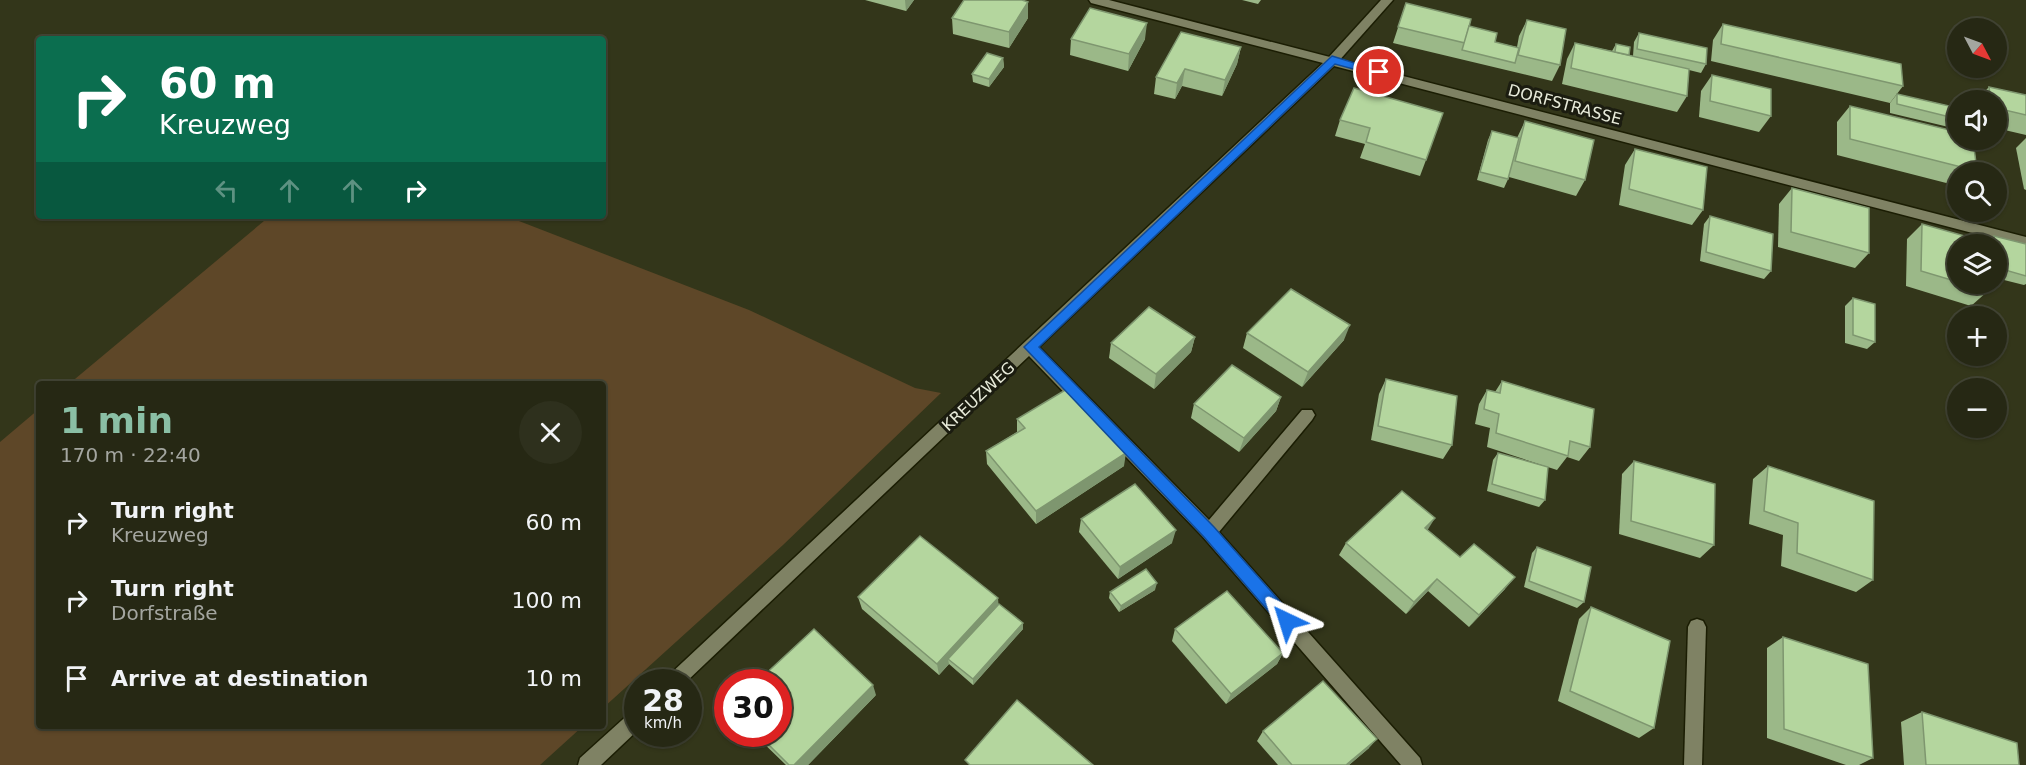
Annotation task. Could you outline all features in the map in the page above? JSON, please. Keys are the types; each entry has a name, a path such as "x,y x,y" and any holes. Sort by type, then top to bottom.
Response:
{"street":[{"name":"DORFSTRASSE","path":"1095,0 2026,242"},
{"name":"KREUZWEG","path":"688,669 1332,60 1387,0"},
{"path":"1030,347 1209,532 1413,765"},
{"path":"1209,532 1307,416"},
{"path":"1693,765 1697,627"},
{"path":"587,765 624,730"}],"shaded area":[{"path":"266,219 514,219 749,310 915,388 941,393 783,545 646,669 624,669 624,689 606,705 606,381 73,381"},
{"path":"36,412 36,729 580,729 540,765 0,765 0,442"}],"building":[{"path":"964,0 1022,0 1028,2 1009,32 952,18"},
{"path":"1406,3 1471,19 1465,43 1398,27"},
{"path":"1090,8 1147,23 1129,54 1071,39"},
{"path":"1527,20 1566,29 1560,65 1518,55"},
{"path":"1723,24 1901,64 1903,86 1721,44"},
{"path":"1469,26 1497,33 1495,42 1519,48 1515,63 1462,50"},
{"path":"1181,32 1241,47 1225,80 1185,69 1177,83 1156,77"},
{"path":"1639,33 1707,48 1706,64 1637,49"},
{"path":"1575,43 1689,69 1687,96 1571,68"},
{"path":"1616,44 1630,47 1629,55 1615,52"},
{"path":"987,53 1003,58 989,79 972,74"},
{"path":"1712,75 1771,89 1771,116 1710,101"},
{"path":"1354,88 1443,113 1426,160 1366,142 1370,128 1340,120"},
{"path":"2007,91 2026,95 2026,115 2007,111"},
{"path":"1897,94 1947,105 1947,116 1897,104"},
{"path":"1850,106 1947,129 1947,150 1974,150 1976,162 1947,163 1850,139"},
{"path":"1525,121 1594,140 1585,180 1515,161"},
{"path":"1492,131 1519,138 1508,179 1480,172"},
{"path":"1635,149 1707,167 1703,210 1629,189"},
{"path":"1792,188 1869,208 1869,253 1791,232"},
{"path":"1710,216 1773,234 1771,271 1706,252"},
{"path":"1922,224 1958,234 1947,234 1947,279 1921,271"},
{"path":"2007,239 2026,244 2026,276 2007,271"},
{"path":"1291,289 1350,325 1308,372 1247,333"},
{"path":"1853,298 1875,304 1875,342 1853,335"},
{"path":"1149,307 1195,337 1156,374 1111,343"},
{"path":"1232,365 1281,397 1244,438 1194,404"},
{"path":"1386,379 1457,396 1452,445 1378,426"},
{"path":"1502,381 1594,409 1590,447 1570,441 1568,456 1496,433 1499,414 1484,409 1487,390 1500,393"},
{"path":"1067,389 1126,453 1036,511 986,451 1025,428 1017,419"},
{"path":"1498,453 1548,467 1545,500 1492,484"},
{"path":"1634,461 1715,484 1714,545 1631,521"},
{"path":"1768,466 1874,501 1873,580 1797,553 1798,523 1764,511"},
{"path":"1135,484 1176,530 1120,567 1081,519"},
{"path":"1402,491 1435,518 1425,528 1460,557 1474,544 1515,577 1479,615 1437,579 1414,602 1346,543"},
{"path":"920,536 998,598 937,664 858,597"},
{"path":"1537,547 1591,567 1584,602 1529,581"},
{"path":"1146,569 1157,583 1121,606 1110,592"},
{"path":"1227,591 1283,653 1231,694 1175,629"},
{"path":"999,604 1023,623 973,679 948,659"},
{"path":"1591,607 1670,641 1654,728 1570,691"},
{"path":"814,629 873,685 794,765 789,765 771,747 792,747 792,669 771,669"},
{"path":"1783,637 1868,664 1873,758 1784,729"},
{"path":"1323,681 1377,739 1346,765 1292,765 1263,731"},
{"path":"1017,700 1093,765 970,765 965,760"},
{"path":"1922,712 2017,743 2019,765 1926,765"}],"route":[{"path":"1287,621 1209,532 1030,347 1332,60 1379,72"}]}
